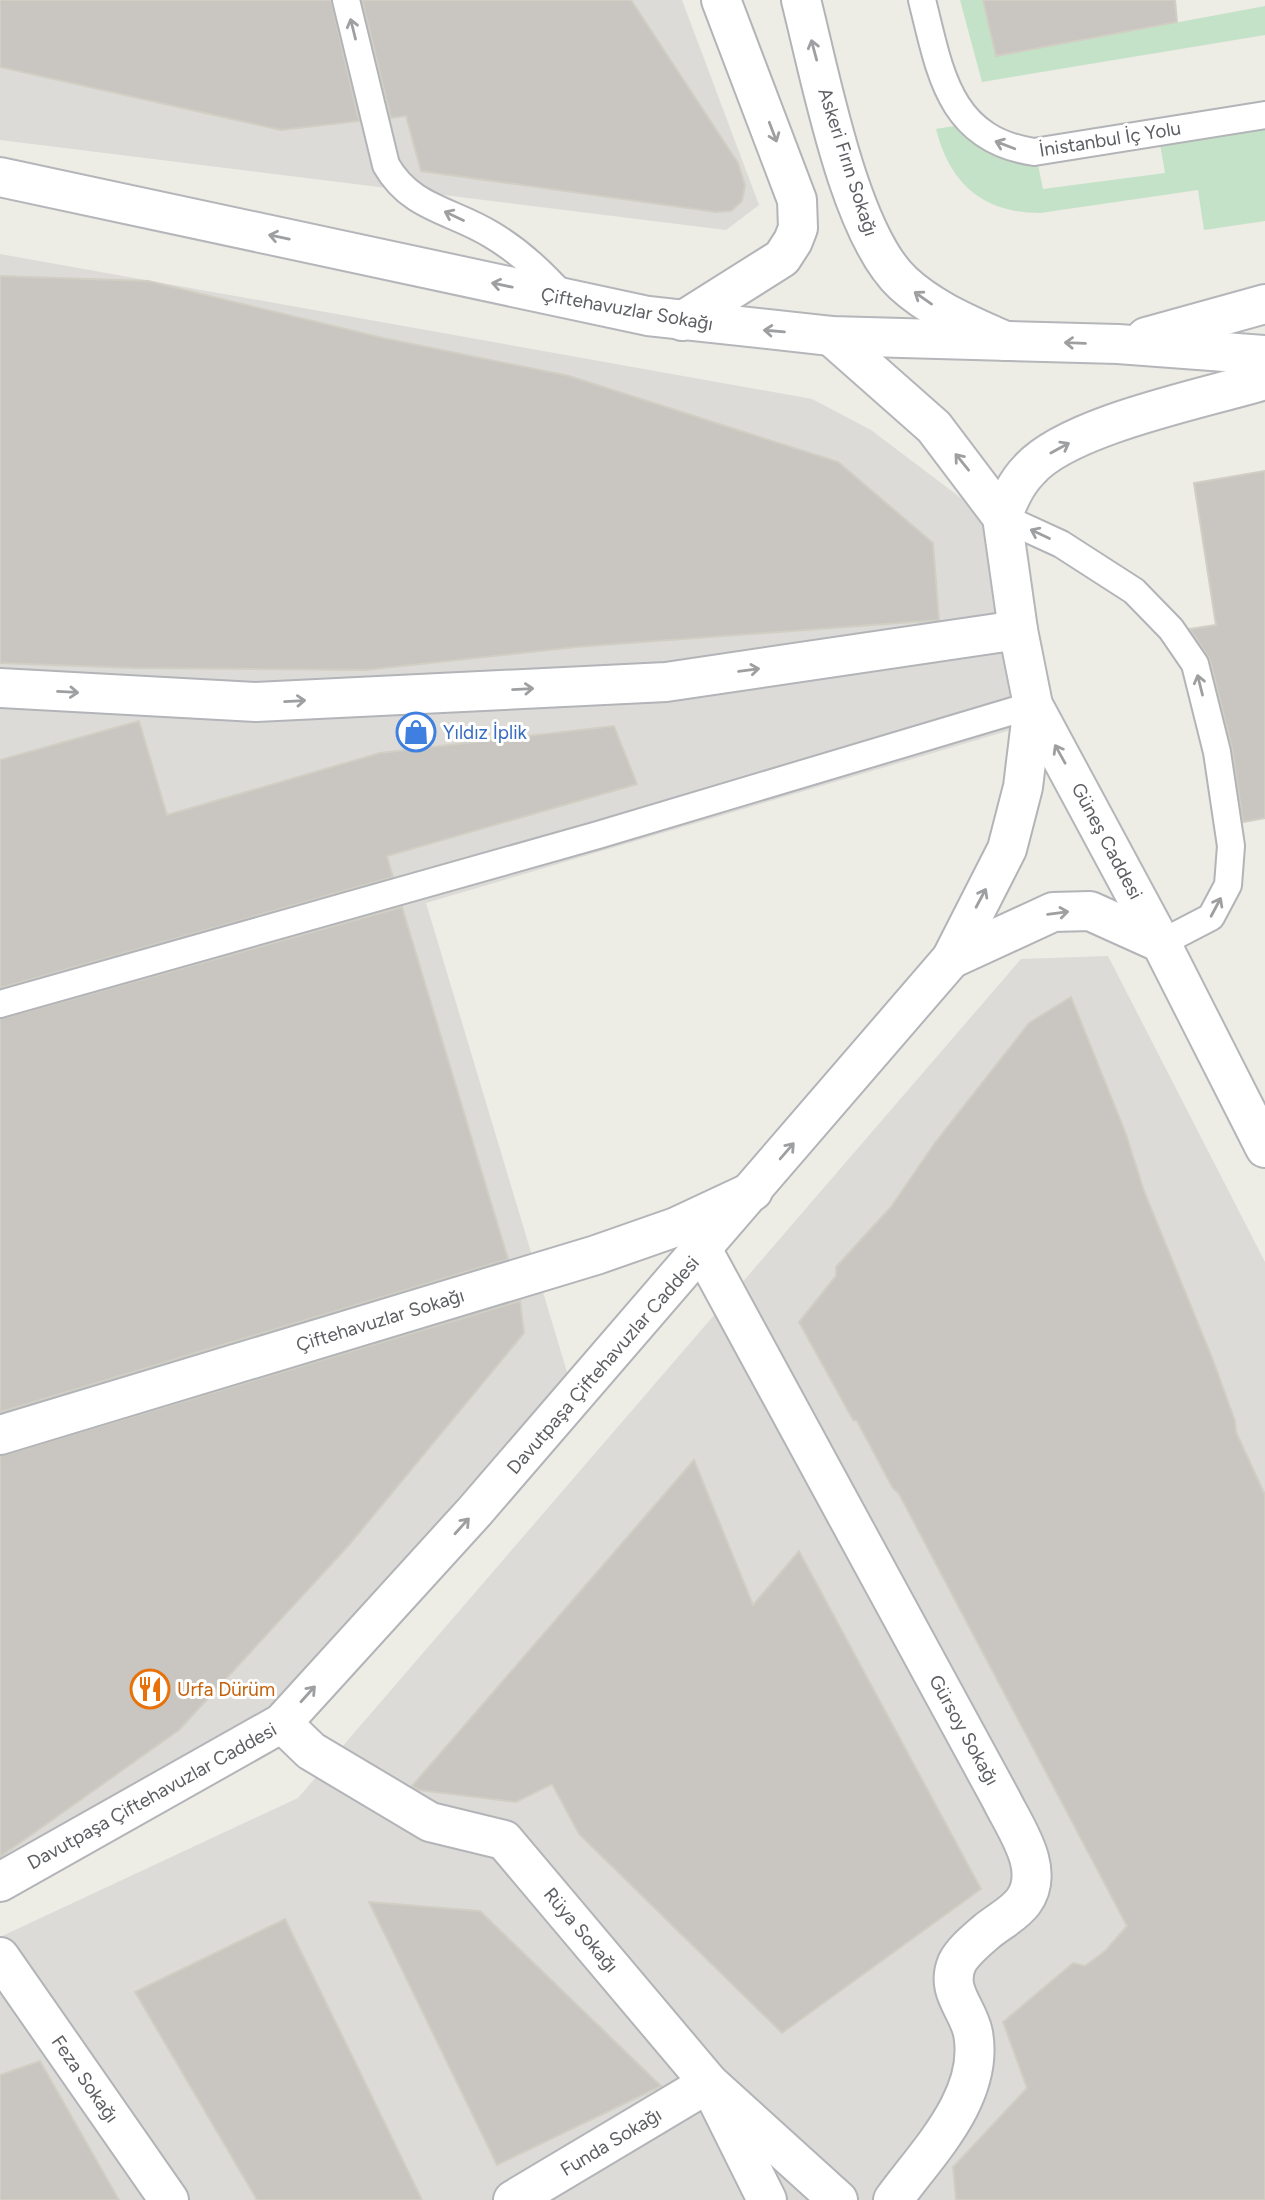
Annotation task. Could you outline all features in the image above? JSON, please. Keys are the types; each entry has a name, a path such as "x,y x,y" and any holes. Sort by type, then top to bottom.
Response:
{"street":[{"path":"682,321 782,258 793,241 797,228 799,211 794,190 722,0"},
{"name":"Askeri Fırın Sokağı","path":"801,0 844,162 874,244 901,282 916,294 944,312 1005,341"},
{"name":"Çiftehavuzlar Sokağı","path":"0,177 566,299 682,321 831,336 1118,344 1265,355"},
{"path":"1118,344 1265,304"},
{"path":"831,336 933,427 1002,517 1013,492 1029,469 1082,436 1126,420 1265,380"},
{"name":"Güneş Caddesi","path":"1002,517 1017,630 1033,705 1161,943 1255,1105 1265,1148"},
{"path":"0,688 256,702 666,682 1017,630"},
{"name":"Davutpaşa Çiftehavuzlar Caddesi","path":"0,1882 282,1723 475,1511 703,1251 951,959 1007,849 1023,787 1033,705"},
{"path":"951,959 1052,912 1090,911 1161,943"},
{"name":"Çiftehavuzlar Sokağı","path":"0,1435 596,1255 676,1227 754,1191"},
{"name":"Gürsoy Sokağı","path":"703,1251 1001,1799 1032,1864 1032,1878 1024,1901 974,1943 958,1963 953,1986 972,2031 973,2066 963,2102 893,2200"},
{"name":"Rüya Sokağı","path":"282,1723 311,1751 430,1822 504,1840 709,2083 838,2200"},
{"name":"Feza Sokağı","path":"0,1957 169,2200"},
{"path":"709,2083 767,2200"},
{"name":"Funda Sokağı","path":"513,2200 709,2083"}],"lane":[{"path":"346,0 386,165 397,185 413,198 491,234 532,262 566,299"},
{"name":"İnistanbul İç Yolu","path":"922,0 945,87 972,123 989,138 1007,148 1034,152 1265,115"},
{"path":"1002,517 1060,544 1134,591 1171,629 1195,664 1217,752 1231,846 1228,885 1211,917 1161,943"},
{"path":"0,1004 598,835 1033,705"}],"shaded area":[{"path":"0,0 682,0 759,205 726,230 0,140"},
{"path":"0,254 812,399 871,430 994,523 1014,729 426,903 570,1382 457,1499 274,1718 0,1870"},
{"path":"1108,956 1265,1262 1265,2200 0,2200 0,1937 298,1798 1021,959"}],"green space":[{"path":"960,0 983,0 997,56 1265,6 1265,35 982,82"},
{"path":"1265,121 1265,221 1204,230 1198,190 1040,213 1002,208 972,192 960,180 942,148 936,129 972,123 1036,155 1043,189 1165,173 1159,138"}],"building":[{"path":"0,0 331,0 359,121 281,130 0,67"},
{"path":"362,0 631,0 738,163 745,185 742,201 731,211 716,212 421,171 406,116 391,118"},
{"path":"983,0 1175,0 1177,22 996,56"},
{"path":"0,276 148,281 383,338 569,376 838,462 933,543 939,620 576,647 365,670 132,668 0,663"},
{"path":"1265,471 1265,818 1243,822 1232,748 1210,660 1190,629 1216,625 1194,483"},
{"path":"139,721 167,815 380,753 614,726 637,784 387,856 393,877 0,988 0,760"},
{"path":"402,907 508,1259 0,1412 0,1019"},
{"path":"1071,997 1126,1134 1144,1191 1213,1360 1235,1421 1236,1432 1265,1495 1265,2200 956,2200 953,2167 1027,2088 1003,2022 1073,1963 1085,1966 1105,1951 1127,1926 899,1494 892,1487 857,1421 853,1420 799,1322 836,1276 836,1267 891,1207 934,1144 1029,1023"},
{"path":"520,1301 524,1333 349,1545 179,1730 0,1857 0,1456"},
{"path":"694,1460 753,1605 799,1551 981,1889 782,2033 579,1834 552,1784 516,1802 419,1790 412,1786"},
{"path":"369,1902 480,1911 661,2086 497,2165"},
{"path":"285,1919 422,2200 257,2200 135,1992"},
{"path":"40,2061 119,2200 0,2200 0,2075"}],"place":[{"name":"Yıldız İplik","path":"416,732"},
{"name":"Urfa Dürüm","path":"150,1689"}]}
